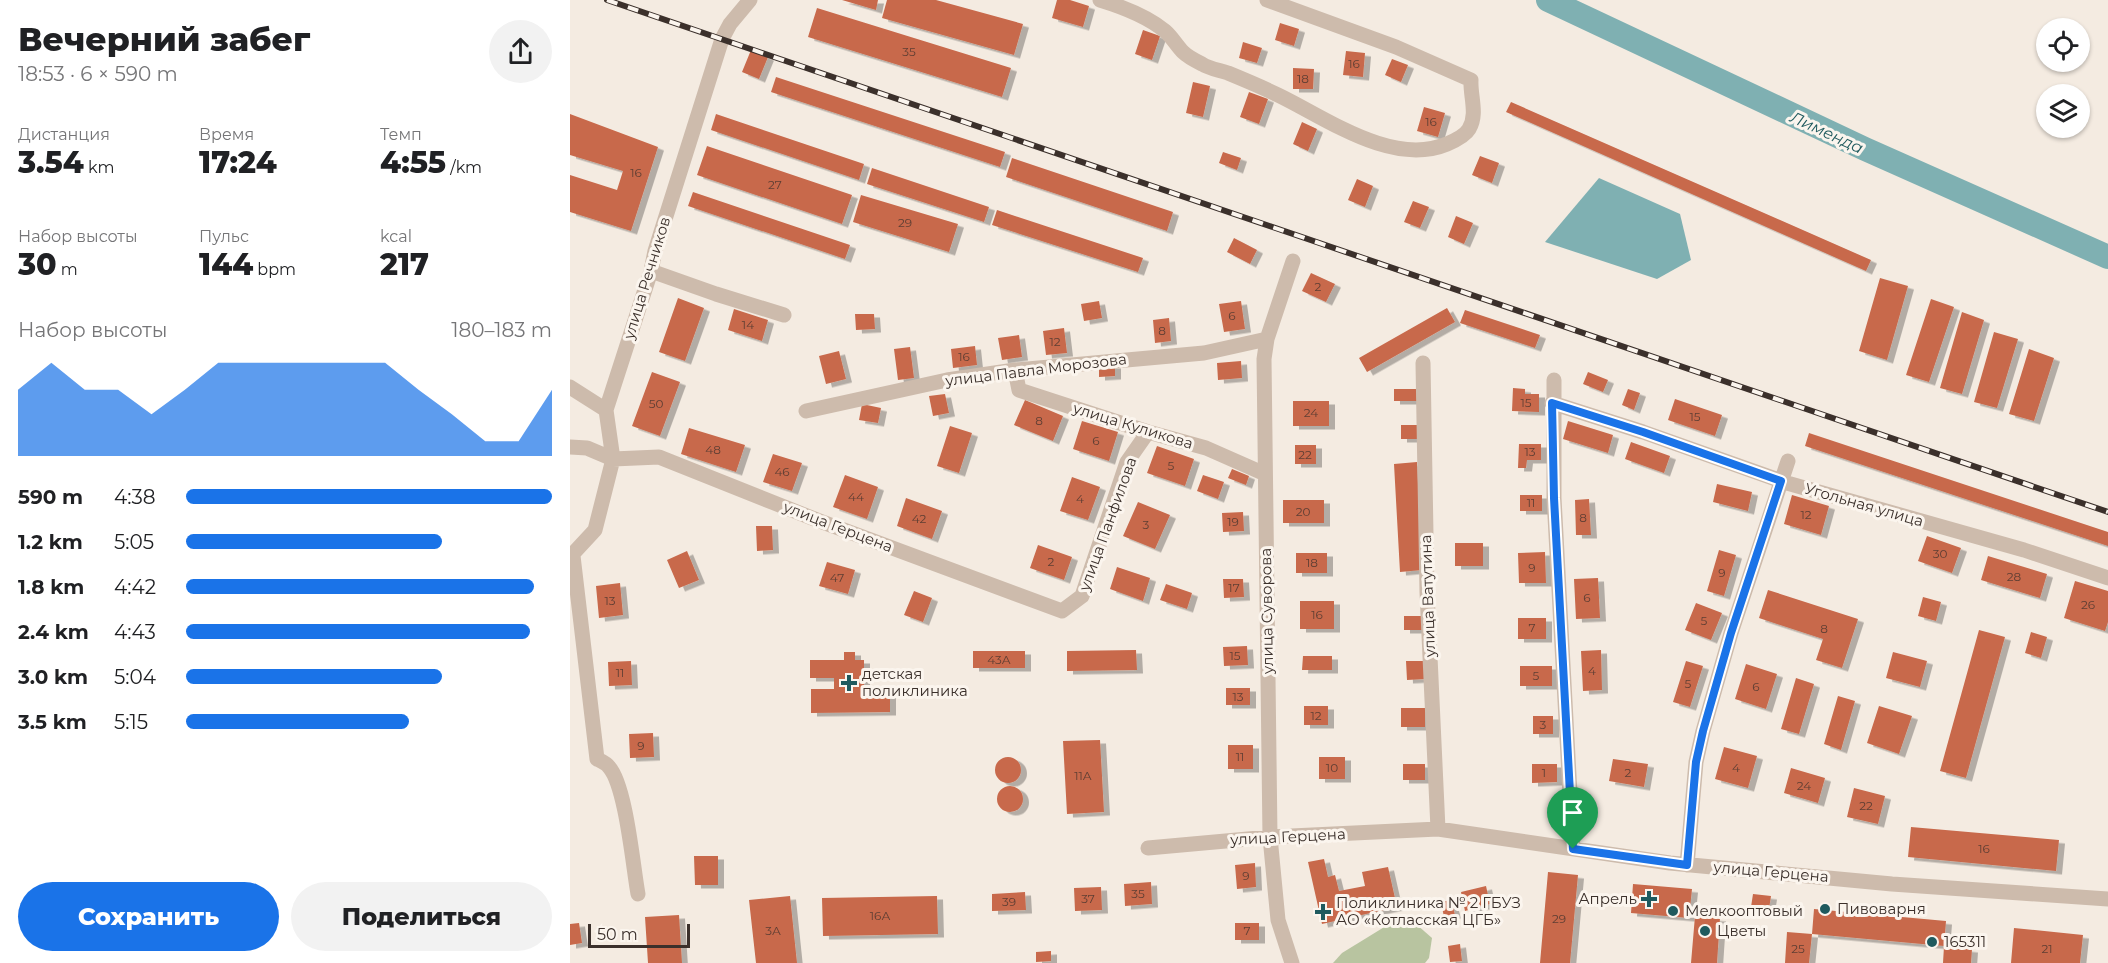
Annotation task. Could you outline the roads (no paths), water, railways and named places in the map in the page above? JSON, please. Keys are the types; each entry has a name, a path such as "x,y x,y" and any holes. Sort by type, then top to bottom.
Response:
{"street":[{"name":"улица Речников","path":"571,556 595,530 613,459 606,410 722,39 730,24 750,0"},
{"path":"1100,0 1115,4 1148,19 1167,33 1184,53 1205,66 1277,94 1351,134 1411,150 1439,147 1458,139 1469,130 1474,111 1470,80 1396,47 1267,0"},
{"name":"улица Суворова","path":"1292,963 1278,920 1270,837 1264,359 1267,339 1293,261"},
{"path":"651,271 784,315"},
{"name":"улица Павла Морозова","path":"806,411 947,380 1015,370 1204,352 1267,339"},
{"name":"улица Ватутина","path":"1423,363 1427,592 1438,829"},
{"name":"улица Куликова","path":"1015,370 1019,390 1148,432 1206,448 1266,474"},
{"path":"1554,380 1552,403 1554,498 1573,849"},
{"path":"570,387 606,410"},
{"name":"Угольная улица","path":"1552,403 1643,432 1781,481 2024,550 2108,579"},
{"name":"улица Панфилова","path":"1062,611 1082,596 1127,462 1148,432"},
{"path":"570,447 587,448 613,459"},
{"name":"улица Герцена","path":"613,459 659,457 817,520 1062,611"},
{"path":"1687,865 1696,762 1701,742 1731,633 1788,462"},
{"path":"571,556 597,759 609,766 617,783 624,807 638,894"},
{"name":"улица Герцена","path":"1148,848 1270,837 1438,829 1687,865 1892,884 2108,899"}],"water":[{"path":"1599,178 1680,214 1691,260 1657,279 1545,242"}],"waterway":[{"name":"Лименда","path":"1548,0 1865,149 2108,257"}],"railway":[{"path":"607,0 2108,512"}],"place":[{"name":"детская поликлиника","path":"849,683"},
{"name":"Апрель","path":"1649,899"},
{"name":"Пивоварня","path":"1825,909"},
{"name":"Мелкооптовый","path":"1673,911"},
{"name":"Поликлиника № 2 ГБУЗ АО «Котласская ЦГБ»","path":"1323,912"},
{"name":"Цветы","path":"1705,931"},
{"name":"165311","path":"1932,942"}]}
